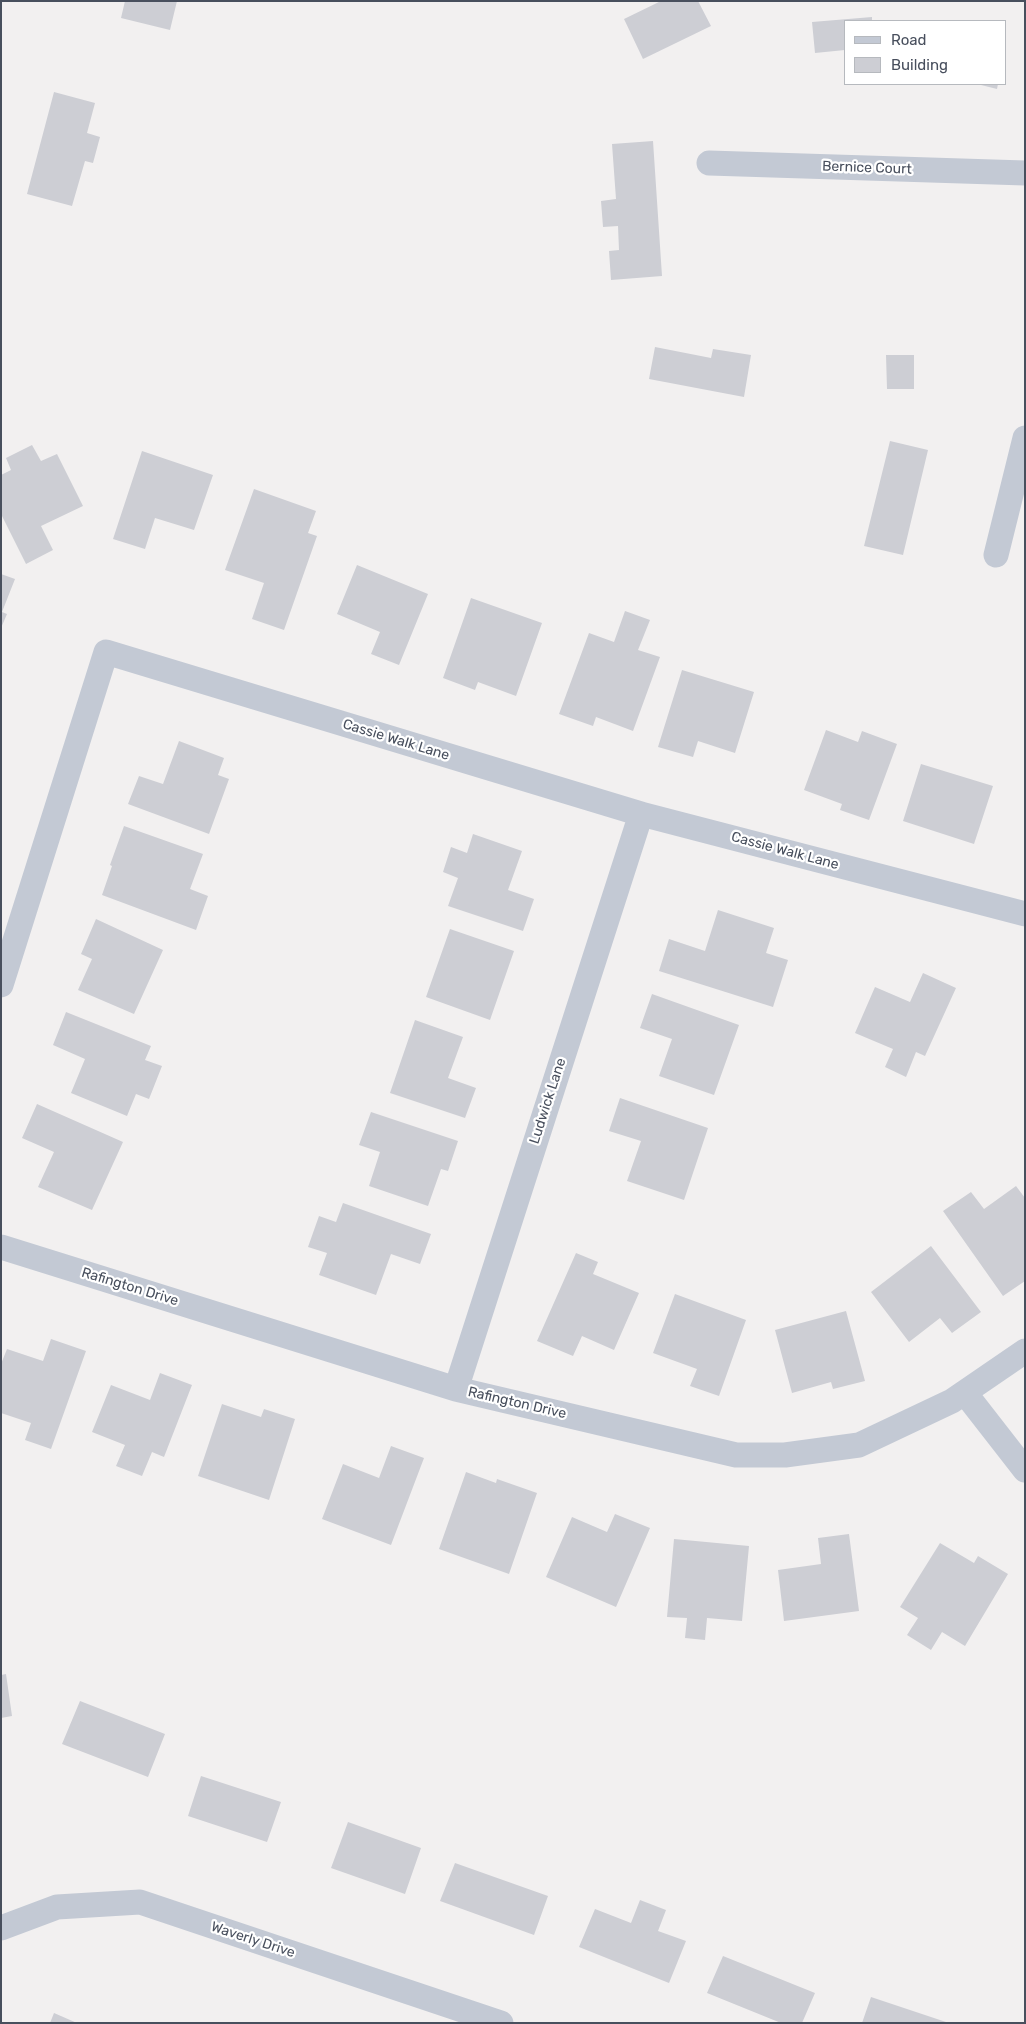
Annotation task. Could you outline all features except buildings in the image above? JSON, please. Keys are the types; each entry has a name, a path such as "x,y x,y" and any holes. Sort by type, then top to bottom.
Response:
{"street":[{"name":"Bernice Court","path":"709,163 1025,173"},
{"path":"996,555 1025,438"},
{"name":"Cassie Walk Lane","path":"1,985 106,652 641,814 1025,914"},
{"name":"Ludwick Lane","path":"456,1389 641,814"},
{"name":"Rafington Drive","path":"1,1247 456,1389 736,1455 785,1455 859,1445 952,1402 1025,1351"},
{"path":"965,1393 1025,1470"},
{"name":"Waverly Drive","path":"1,1928 57,1907 140,1902 501,2023"}]}
